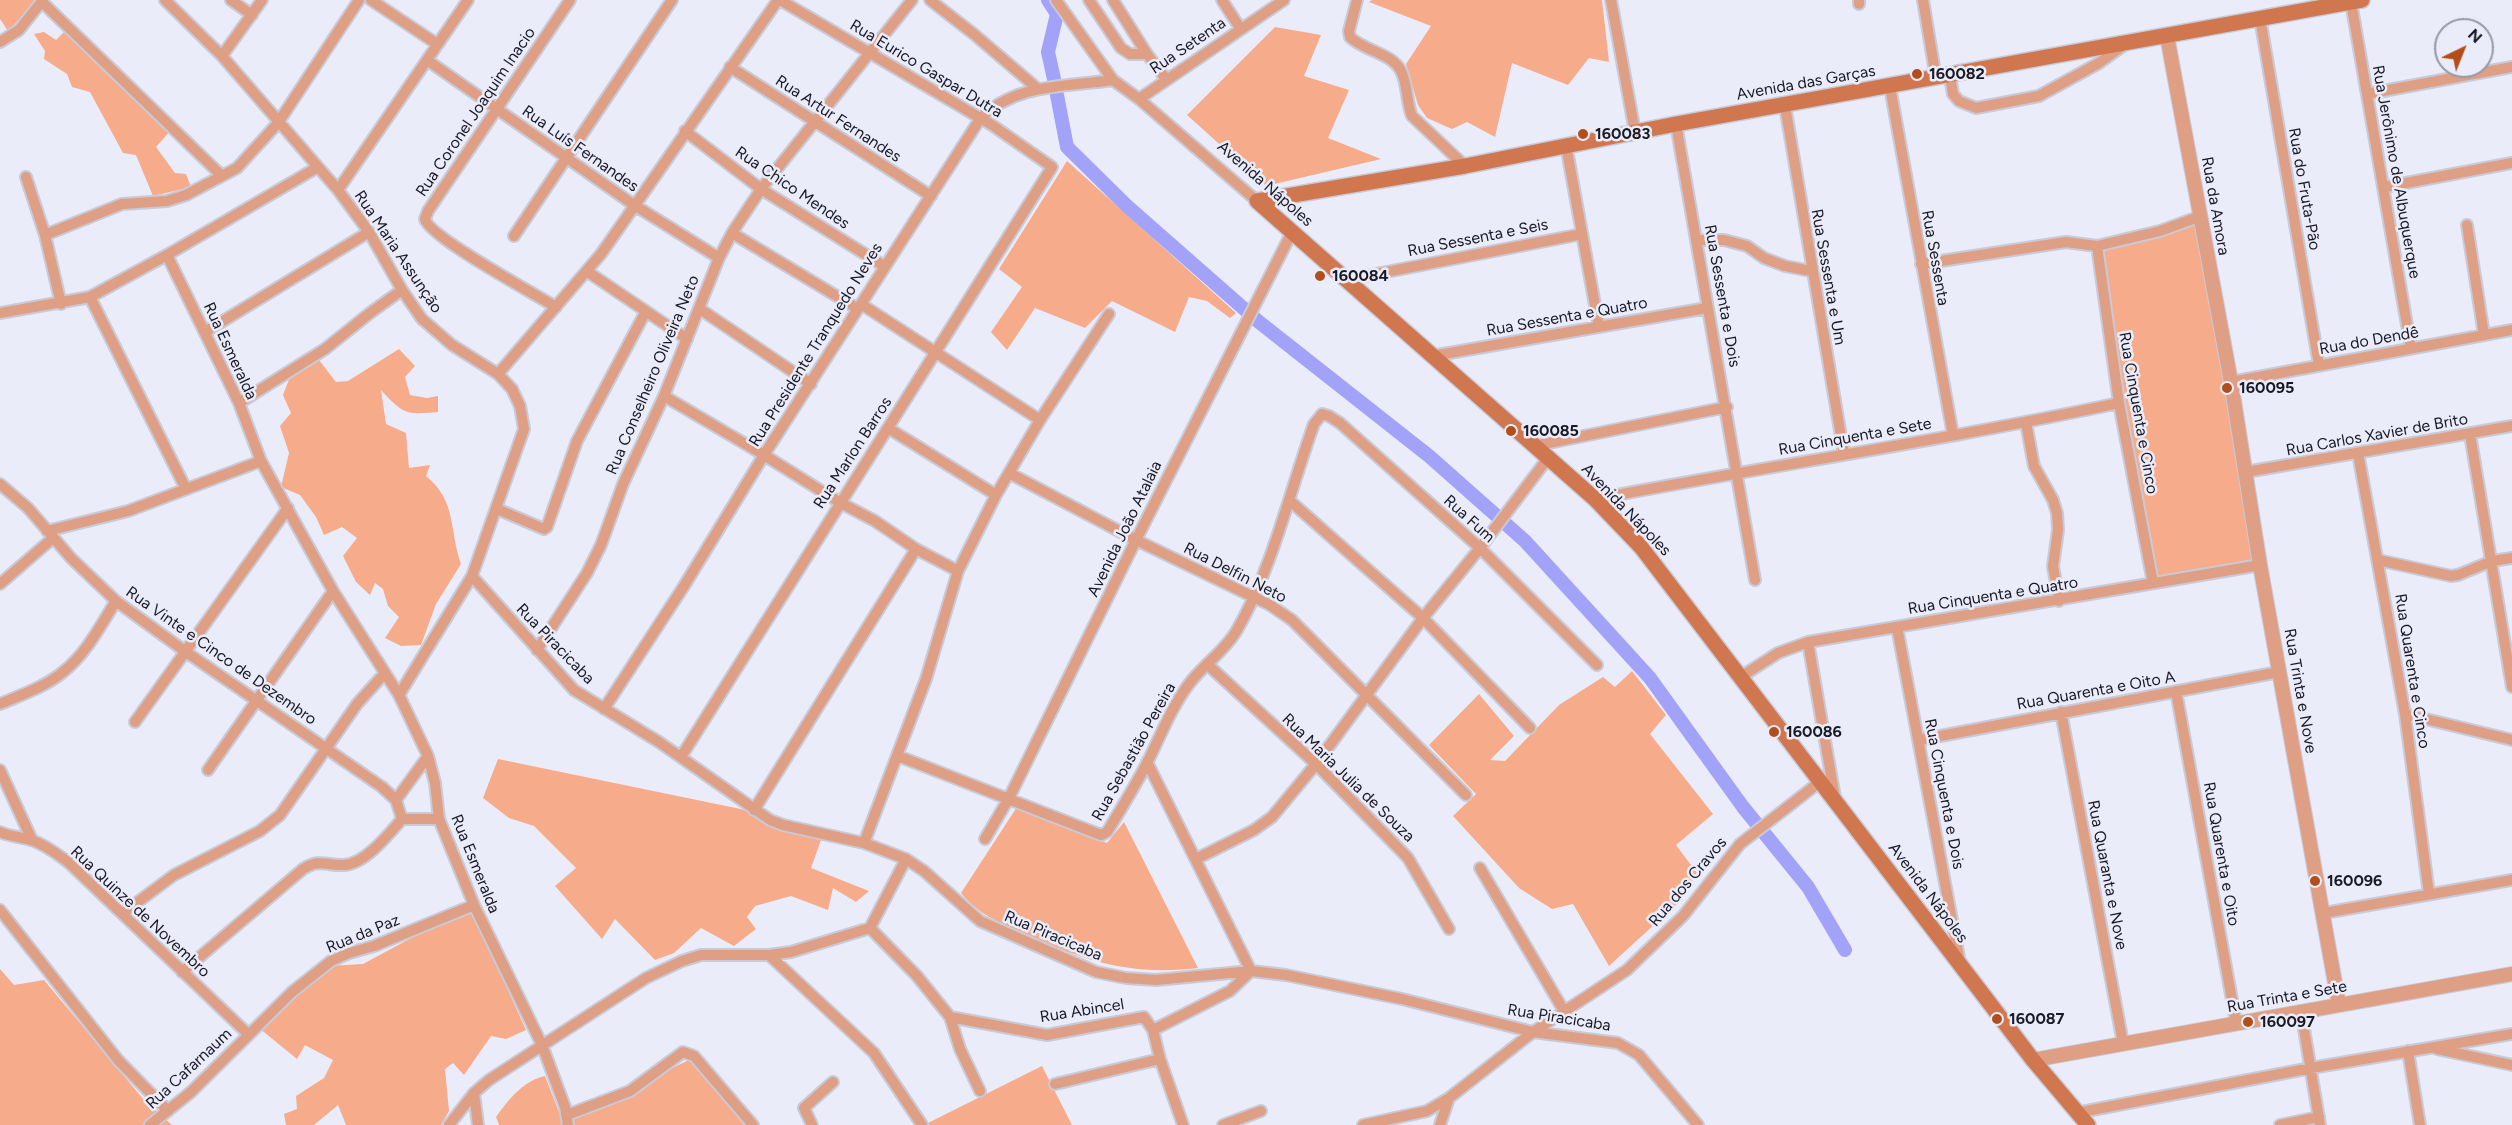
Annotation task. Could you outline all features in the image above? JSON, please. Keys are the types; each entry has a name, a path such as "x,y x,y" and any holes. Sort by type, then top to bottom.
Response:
{"main road":[{"name":"Avenida das Garças","path":"1257,201 1465,166 1676,124 2167,36 2324,3 2357,1"},
{"name":"Avenida Nápoles","path":"1257,201 1595,499 1641,547 2032,1060 2088,1125"}],"street":[{"name":"Rua Maria Assunção","path":"165,0 222,56 338,190 369,232 402,290 422,319 452,345 498,374 512,389 520,406 524,429 472,576 399,695"},
{"path":"231,0 252,15"},
{"path":"222,56 262,0"},
{"path":"45,235 122,204 167,201 186,195 237,168 278,123 359,0"},
{"path":"371,0 437,44"},
{"path":"338,190 468,0"},
{"name":"Rua Coronel Joaquim Inacio","path":"556,307 429,228 425,219 496,108 570,0"},
{"path":"514,236 672,0"},
{"path":"498,374 588,272 779,0"},
{"name":"Rua Eurico Gaspar Dutra","path":"779,0 1008,135 1053,167"},
{"name":"Rua Conselheiro Oliveira Neto","path":"537,650 587,573 732,232 761,189 912,0"},
{"path":"930,0 1038,89"},
{"name":"Avenida Nápoles","path":"1056,0 1113,80 1139,99 1257,201"},
{"path":"1089,0 1121,48 1130,54 1147,54"},
{"path":"1113,0 1147,54 1166,79"},
{"path":"1222,0 1240,28"},
{"name":"Rua Setenta","path":"1139,99 1284,0"},
{"path":"1356,0 1349,31 1350,37 1394,62 1402,74 1408,108 1412,116 1465,166"},
{"path":"1611,0 1635,132"},
{"path":"1923,0 1943,77 1959,101 1976,108 2039,96 2099,63 2126,43"},
{"path":"0,42 20,30 43,1 222,176"},
{"name":"Rua Jerônimo de Albuquerque","path":"2357,1 2367,94 2385,187 2411,348"},
{"name":"Rua do Fruta-Pão","path":"2260,18 2319,365"},
{"name":"Rua da Amora","path":"2167,36 2231,382"},
{"name":"Rua Luís Fernandes","path":"427,60 634,205 719,258"},
{"name":"Rua Artur Fernandes","path":"730,67 931,196"},
{"path":"2367,94 2512,67"},
{"name":"Rua Presidente Tranquedo Neves","path":"604,709 684,586 884,266 980,119 992,106 1009,97 1038,89 1113,80"},
{"name":"Rua Sessenta","path":"1890,87 1953,435"},
{"name":"Rua Sessenta e Um","path":"1785,106 1844,454"},
{"name":"Rua Sessenta e Dois","path":"1676,124 1707,308 1727,407 1755,580"},
{"name":"Rua Chico Mendes","path":"685,131 761,189 884,266"},
{"path":"1566,145 1599,327"},
{"path":"2385,187 2512,163"},
{"path":"0,313 61,304 90,297 318,167"},
{"name":"Rua Marlon Barros","path":"681,756 839,502 1053,167"},
{"path":"26,177 45,235 61,304"},
{"path":"1921,264 2066,242 2097,246 2160,231 2201,216"},
{"path":"2467,225 2484,335"},
{"path":"205,332 369,232"},
{"path":"732,232 860,306 1040,420"},
{"name":"Avenida João Atalaia","path":"985,839 1009,798 1292,232"},
{"name":"Rua Sessenta e Seis","path":"1345,280 1582,234"},
{"path":"1697,240 1724,240 1747,246 1764,258 1812,272"},
{"name":"Rua Cinquenta e Cinco","path":"2097,246 2119,404 2153,583"},
{"name":"Rua Esmeralda","path":"167,255 239,403 261,461 333,591 399,695 428,756 435,783 439,819 474,905 542,1045 568,1120"},
{"path":"588,272 687,339"},
{"path":"239,403 325,349 369,313 402,290"},
{"path":"90,297 186,489"},
{"name":"Rua Sessenta e Quatro","path":"1432,356 1707,308"},
{"path":"700,309 811,384"},
{"path":"497,509 544,529 547,527 577,441 646,311"},
{"path":"864,843 926,679 958,571 996,495 1040,420 1109,314"},
{"name":"Rua do Dendê","path":"2231,382 2512,330"},
{"name":"Rua Trinta e Nove","path":"2231,382 2260,565 2339,1005"},
{"path":"664,396 839,502 875,521 916,549 958,571"},
{"name":"Rua Cinquenta e Sete","path":"1595,499 2026,423 2119,404"},
{"path":"1534,447 1727,407"},
{"name":"Rua Fum","path":"1314,424 1322,414 1340,423 1480,548 1597,665"},
{"path":"2026,423 2034,466 2053,500 2057,513 2058,530 2053,566 2059,601"},
{"name":"Rua Sebastião Pereira","path":"1009,798 1101,835 1107,832 1189,683 1228,643 1253,597 1314,424"},
{"name":"Rua Carlos Xavier de Brito","path":"2246,472 2512,426"},
{"path":"888,428 996,495"},
{"path":"2470,434 2512,687"},
{"name":"Rua Quarenta e Cinco","path":"2358,453 2405,714 2429,894"},
{"path":"1196,859 1264,825 1316,764 1423,618 1506,515 1548,458"},
{"path":"0,584 50,534 128,511 261,461"},
{"name":"Rua Delfin Neto","path":"1009,474 1253,597 1292,620 1466,795"},
{"name":"Rua Vinte e Cinco de Dezembro","path":"0,484 28,508 50,534 116,601 382,787 396,800"},
{"path":"1289,500 1423,618 1530,728"},
{"path":"135,722 288,508"},
{"path":"754,810 916,549"},
{"path":"2378,560 2451,576 2492,561 2512,558"},
{"name":"Rua Cinquenta e Quatro","path":"1739,678 1778,653 1808,642 2260,565"},
{"name":"Rua Piracicaba","path":"472,576 574,690 681,756 754,810 783,825 864,843 906,859 932,877 980,921 1096,972 1126,978 1156,980 1251,971 1306,979 1402,999 1533,1032 1618,1043 1629,1047 1639,1055 1698,1125"},
{"path":"208,770 333,591"},
{"path":"0,704 45,684 63,672 87,646 116,601"},
{"name":"Rua Cinquenta e Dois","path":"1897,627 1961,966"},
{"path":"1808,642 1836,801"},
{"name":"Rua Maria Julia de Souza","path":"1207,664 1316,764 1408,858 1449,928"},
{"name":"Rua Quarenta e Oito A","path":"1919,740 2279,672"},
{"path":"123,913 174,875 260,831 280,815 357,704 384,674"},
{"name":"Rua Quarenta e Oito","path":"2176,691 2236,1022"},
{"name":"Rua Quaranta e Nove","path":"2061,712 2123,1043"},
{"path":"2405,714 2512,740"},
{"path":"402,819 396,800 428,756"},
{"path":"898,756 1009,798"},
{"path":"1147,762 1251,971"},
{"path":"0,770 32,840"},
{"name":"Rua dos Cravos","path":"1363,1125 1427,1111 1449,1098 1533,1032 1641,958 1690,908 1740,844 1821,781"},
{"path":"402,819 439,819"},
{"path":"182,972 303,869 320,862 345,866 354,863 385,840 402,819"},
{"name":"Rua Quinze de Novembro","path":"0,832 16,838 32,840 52,850 68,862 248,1034"},
{"path":"449,1125 474,1093 489,1080 646,978 682,961 701,955 769,955 791,952 870,928 906,859"},
{"path":"1480,868 1564,1011"},
{"path":"2324,913 2512,880"},
{"name":"Rua da Paz","path":"248,1034 312,974 331,961 474,905"},
{"path":"0,910 118,1060 168,1111"},
{"path":"870,928 917,976 950,1017 960,1049 980,1091"},
{"path":"769,955 874,1053 922,1125"},
{"name":"Rua Abincel","path":"950,1017 1047,1035 1144,1017 1151,1025 1230,991 1251,971"},
{"name":"Rua Trinta e Sete","path":"2032,1060 2512,974"},
{"path":"2280,1125 2320,1121 2301,1011"},
{"path":"1151,1025 1183,1125"},
{"name":"Rua Cafarnaum","path":"150,1125 191,1092 248,1034"},
{"path":"2076,1113 2311,1068 2512,1034"},
{"path":"2431,1047 2512,1065"},
{"path":"2408,1051 2420,1125"},
{"path":"568,1120 630,1091 683,1052 687,1052 694,1056 753,1125"},
{"path":"1054,1084 1160,1059"},
{"path":"812,1125 804,1108 833,1082"},
{"path":"474,1093 478,1125"},
{"path":"1440,1125 1449,1098"},
{"path":"1223,1125 1261,1111"}],"shaded area":[{"path":"0,0 38,0 8,31 0,19"},
{"path":"1372,0 1602,0 1609,62 1589,58 1568,85 1512,63 1495,137 1467,122 1452,129 1427,118 1418,105 1406,64 1431,26 1369,2"},
{"path":"1275,27 1321,35 1304,76 1349,90 1328,138 1381,159 1266,186 1187,115"},
{"path":"66,30 173,128 156,147 175,173 186,174 191,187 153,196 136,155 123,153 90,92 72,87 67,74 44,59 45,51 34,34 44,32 56,40"},
{"path":"1067,161 1236,313 1230,318 1207,301 1189,297 1175,332 1112,301 1085,328 1035,308 1007,350 991,332 1022,287 999,269"},
{"path":"2201,216 2260,565 2153,583 2097,246"},
{"path":"399,349 415,366 405,377 410,395 427,398 438,396 438,412 412,413 406,411 381,390 386,424 406,433 409,468 430,465 426,476 436,486 448,506 461,564 436,604 421,645 401,646 385,638 399,617 388,606 383,589 375,583 370,595 356,582 343,556 357,538 342,527 324,535 316,517 300,495 281,487 289,453 280,426 291,413 283,395 290,377 319,360 336,382 348,381"},
{"path":"1632,671 1666,715 1650,734 1713,814 1676,845 1697,873 1680,901 1609,966 1573,904 1552,909 1519,888 1453,816 1476,794 1429,745 1479,694 1514,736 1490,760 1505,761 1559,705 1603,677 1615,687"},
{"path":"498,759 760,813 821,840 811,868 869,891 856,902 833,888 828,910 791,896 755,906 747,917 756,929 734,946 701,928 674,953 655,960 615,919 602,939 555,886 576,868 534,826 509,818 483,798"},
{"path":"1017,807 1107,843 1124,822 1198,968 1151,970 1129,968 1087,958 1005,925 989,917 968,901 961,893"},
{"path":"473,913 526,1030 506,1039 491,1036 464,1075 453,1063 445,1069 449,1111 441,1125 346,1125 338,1105 314,1125 286,1125 284,1114 297,1109 296,1096 324,1078 333,1060 305,1045 297,1059 259,1028 329,966 363,964 428,929"},
{"path":"0,969 14,985 44,980 144,1100 172,1125 0,1125"},
{"path":"691,1059 744,1125 573,1125 572,1120 634,1092 645,1081"},
{"path":"1042,1066 1072,1125 929,1125 928,1123"},
{"path":"545,1076 564,1125 499,1125 496,1117 511,1097 523,1086"}],"waterway":[{"path":"1048,0 1057,14 1048,52 1054,79"},
{"path":"1057,95 1067,147 1127,206 1259,322 1429,456 1525,541 1650,678 1743,807 1808,887 1845,950"}],"place":[{"name":"160082","path":"1917,74"},
{"name":"160083","path":"1583,134"},
{"name":"160084","path":"1320,276"},
{"name":"160095","path":"2227,388"},
{"name":"160085","path":"1511,431"},
{"name":"160086","path":"1774,732"},
{"name":"160096","path":"2315,881"},
{"name":"160087","path":"1997,1019"},
{"name":"160097","path":"2248,1022"}]}
